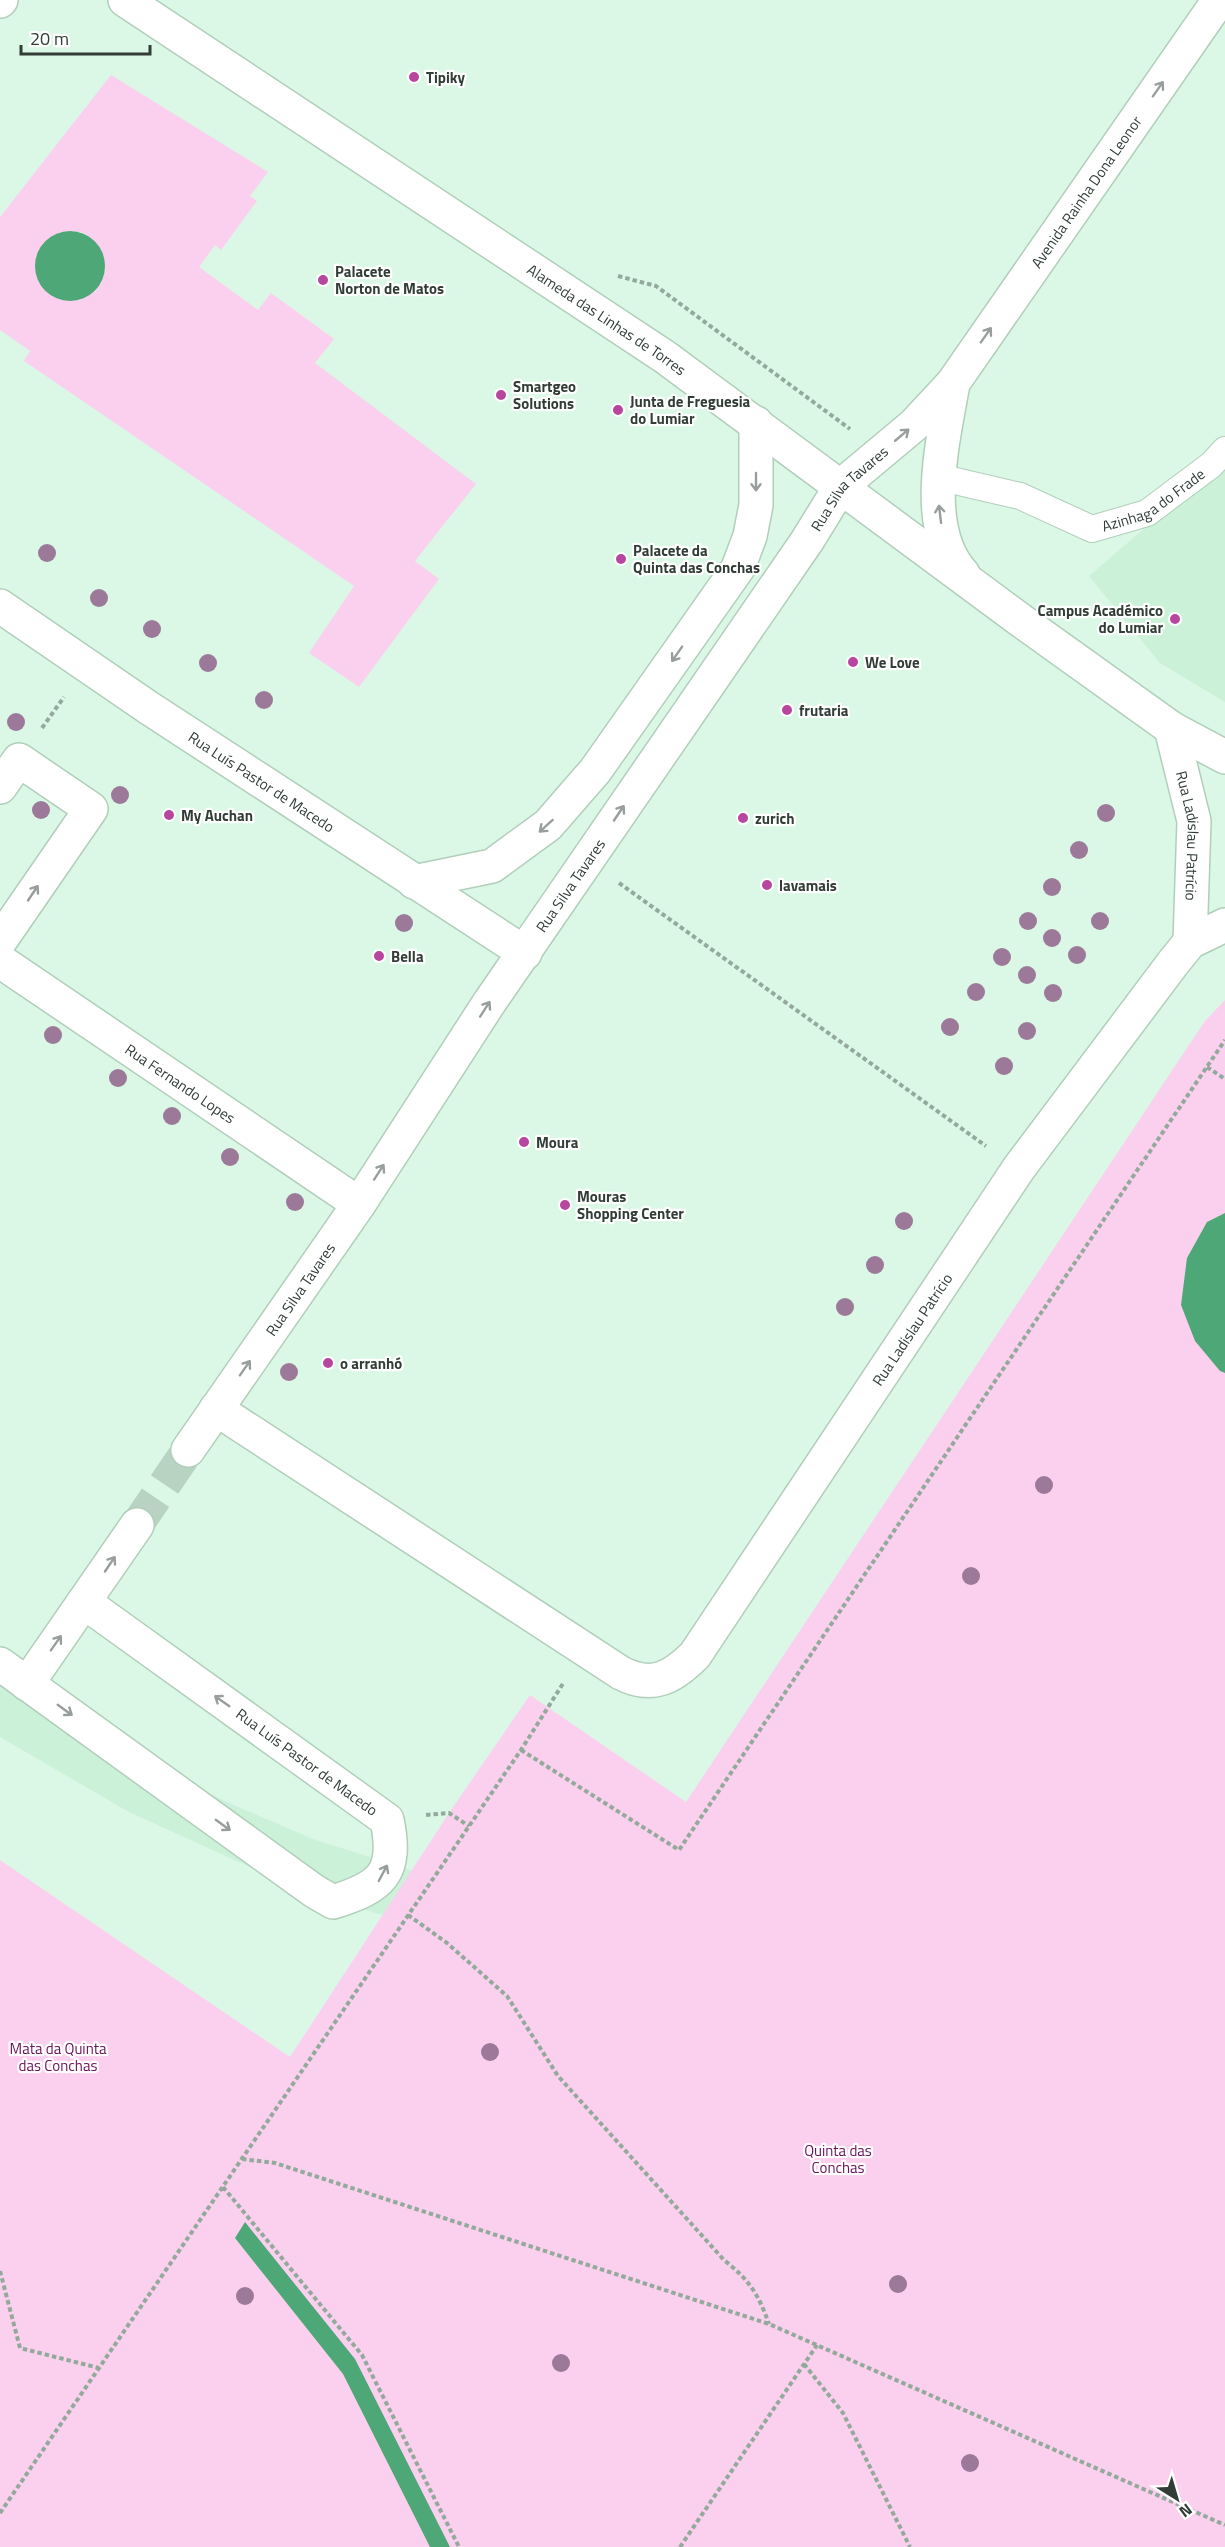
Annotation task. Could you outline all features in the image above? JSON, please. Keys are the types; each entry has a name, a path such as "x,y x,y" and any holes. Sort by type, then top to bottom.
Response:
{"street":[{"name":"Alameda das Linhas de Torres","path":"125,0 665,357 1171,728 1225,757"},
{"name":"Avenida Rainha Dona Leonor","path":"953,383 1219,0"},
{"path":"953,383 938,477 940,520 946,543 957,567 972,584"},
{"name":"Rua Silva Tavares","path":"188,1450 359,1204 489,1004 807,541 841,486 914,425 953,383"},
{"path":"414,882 492,867 548,825 595,771 738,568 750,536 756,504 756,423"},
{"name":"Rua Luís Pastor de Macedo","path":"0,606 88,664 149,708 525,953"},
{"name":"Rua Ladislau Patrício","path":"1171,728 1194,821 1190,942"},
{"path":"0,788 19,760 91,809 0,941"},
{"name":"Rua Ladislau Patrício","path":"586,1650 634,1680 654,1681 683,1667 694,1655 1019,1168 1190,942 1225,925"},
{"name":"Rua Fernando Lopes","path":"0,961 359,1204"},
{"path":"216,1409 586,1650"},
{"path":"27,1684 136,1525"},
{"name":"Rua Luís Pastor de Macedo","path":"0,1664 314,1891 333,1902 363,1893 381,1879 387,1866 391,1840 387,1820 84,1602"}],"lane":[{"name":"Azinhaga do Frade","path":"938,477 1020,496 1092,529 1147,513 1211,465 1225,450"}],"path":[{"path":"19,760 88,664"},
{"path":"587,860 948,1121 1019,1168"},
{"path":"521,1750 679,1850 1225,1040"},
{"path":"1207,1067 1225,1079"},
{"path":"0,2513 521,1750 586,1650"},
{"path":"408,1915 447,1943 507,1996 558,2076 724,2260 744,2276 759,2298 769,2324"},
{"path":"242,2159 275,2163 769,2324 1225,2525"},
{"path":"223,2187 362,2355 459,2547"},
{"path":"0,2271 20,2348 99,2368"},
{"path":"680,2547 817,2345"},
{"path":"804,2364 843,2413 910,2547"}],"shaded area":[{"path":"77,231 90,237 99,246 103,252 105,266 103,280 95,291 84,299 63,301 45,291 37,280 35,259 45,241 56,233"},
{"name":"Campus Académico do Lumiar","path":"1225,459 1225,702 1160,663 1089,576"},
{"path":"1225,1213 1225,1373 1220,1371 1195,1341 1181,1305 1187,1258 1207,1222"},
{"path":"0,1676 152,1767 236,1806 313,1839 492,1896 479,1946 294,1887 129,1812 0,1737"},
{"path":"245,2222 355,2359 450,2547 430,2547 343,2374 235,2238"}],"green space":[{"path":"111,75 268,172 250,196 257,201 221,250 215,245 199,267 258,310 271,293 334,339 315,363 476,484 415,561 439,579 359,687 309,653 354,586 24,361 30,351 0,330 0,217","holes":["60,232 84,233 105,271 95,292 37,279 36,256"]},
{"name":"Quinta das Conchas","path":"1225,1000 1225,2547 0,2547 0,1860 290,2057 449,1813 530,1695 686,1802 1205,1021"}],"tunnel":[{"path":"137,1525 188,1450"}],"place":[{"name":"Tipiky","path":"414,77"},
{"name":"Palacete Norton de Matos","path":"323,280"},
{"name":"Smartgeo Solutions","path":"501,395"},
{"name":"Junta de Freguesia do Lumiar","path":"618,410"},
{"name":"Palacete da Quinta das Conchas","path":"621,559"},
{"name":"Campus Académico do Lumiar","path":"1175,619"},
{"name":"We Love","path":"853,662"},
{"name":"frutaria","path":"787,710"},
{"name":"My Auchan","path":"169,815"},
{"name":"zurich","path":"743,818"},
{"name":"lavamais","path":"767,885"},
{"name":"Bella","path":"379,956"},
{"name":"Moura","path":"524,1142"},
{"name":"Mouras Shopping Center","path":"565,1205"},
{"name":"o arranhó","path":"328,1363"}],"park label":[{"name":"Mata da Quinta das Conchas","path":"58,2056"}]}
